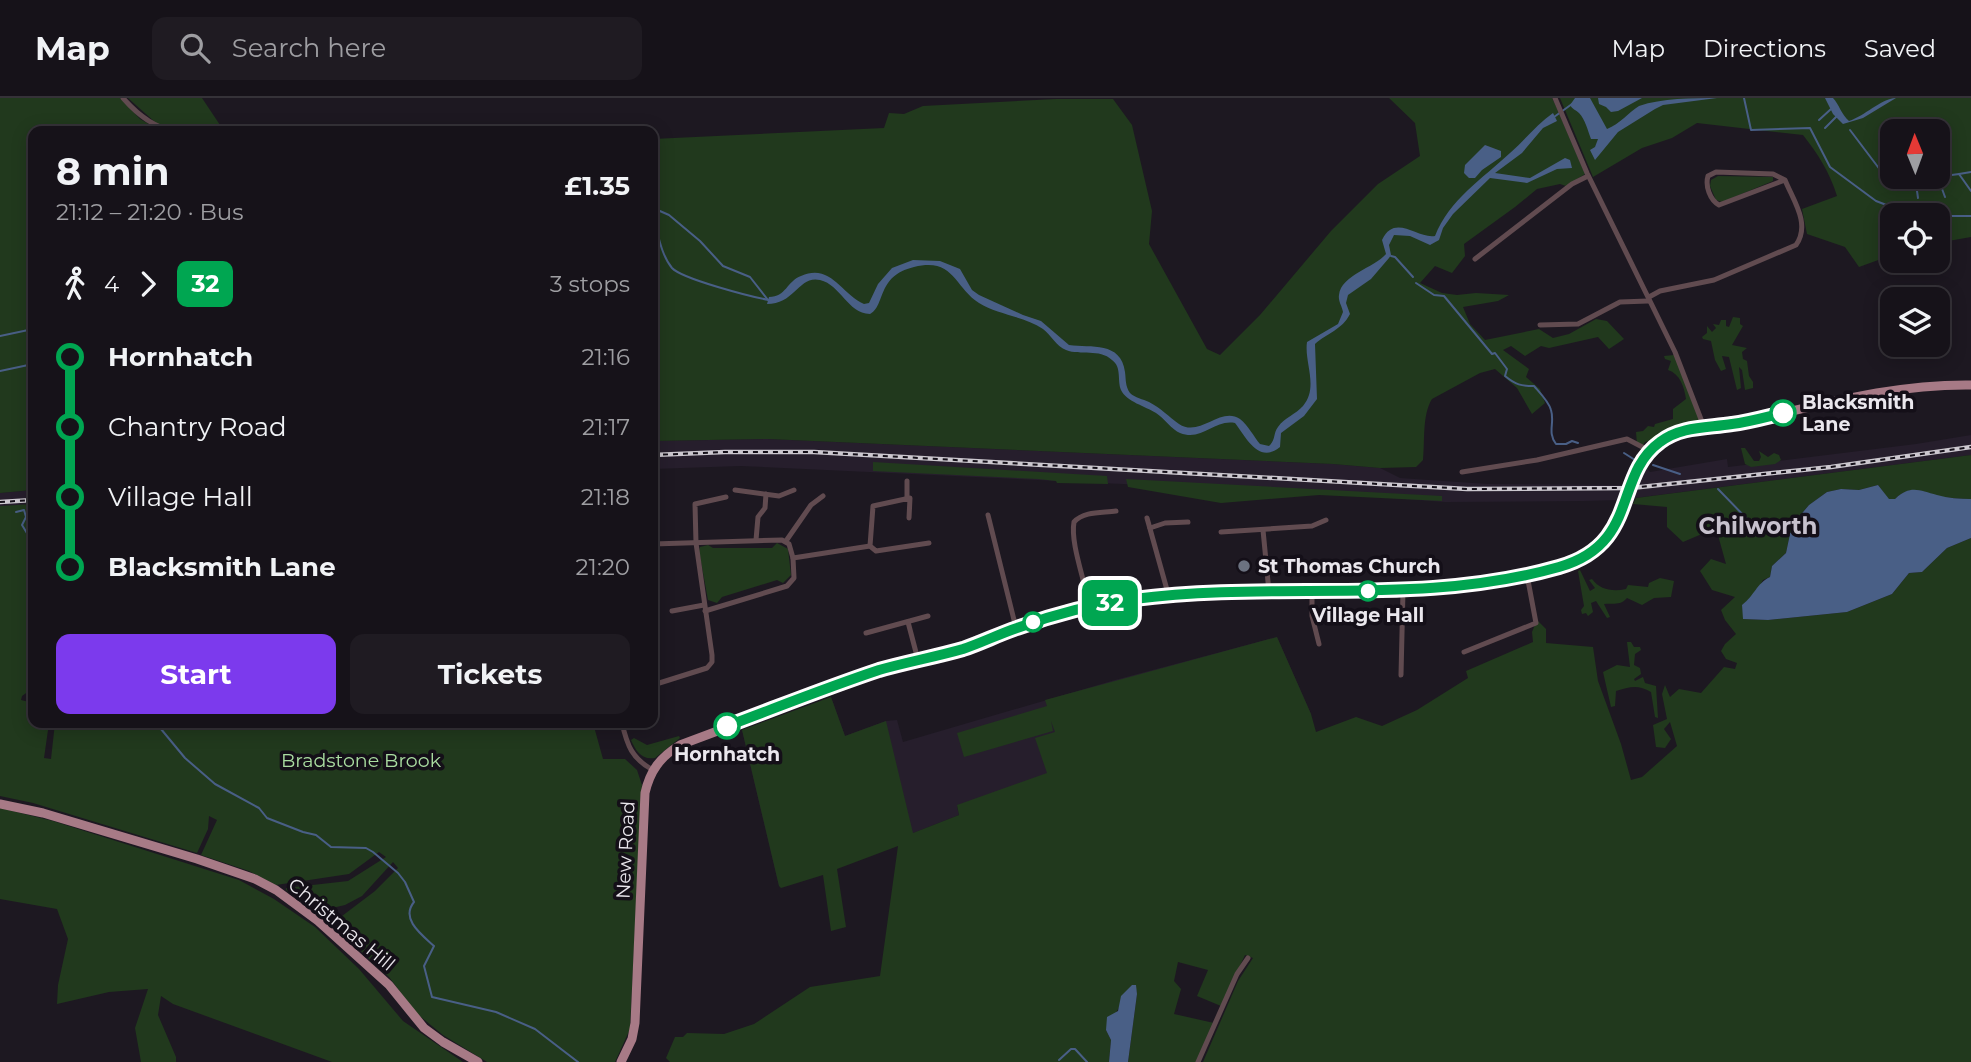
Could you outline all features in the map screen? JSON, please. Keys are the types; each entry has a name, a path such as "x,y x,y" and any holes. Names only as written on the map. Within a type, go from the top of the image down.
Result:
{"main road":[{"path":"653,770 672,750 696,737 881,670 962,649 1016,628 1089,607 1136,599 1169,597 1269,592 1403,591 1489,584 1527,575 1574,561 1596,548 1614,529 1640,466 1650,451 1675,433 1742,423 1889,390 1971,385"},
{"name":"New Road","path":"621,1062 632,1039 635,1023 645,793 653,770"},
{"name":"Christmas Hill","path":"0,804 117,834 265,884 297,904 380,978 424,1028 478,1062"}],"street":[{"path":"124,98 144,118 158,126"},
{"path":"1555,98 1588,176 1675,352 1704,428"},
{"path":"1539,325 1578,324 1620,302 1648,299 1660,291 1714,280 1796,244 1801,238 1802,223 1785,180 1773,174 1716,172 1708,176 1707,181 1712,200 1719,205 1785,180"},
{"path":"1475,259 1572,184 1588,176"},
{"path":"1462,472 1537,460 1627,439 1650,451"},
{"path":"907,481 907,499"},
{"path":"735,490 779,496 794,490"},
{"path":"756,540 758,517 765,508 766,494"},
{"path":"786,541 811,505 823,496"},
{"path":"658,683 710,665 712,655 696,543 695,504 726,497"},
{"path":"870,546 873,506 910,498 909,518"},
{"path":"1089,607 1073,535 1073,516 1116,511"},
{"path":"988,515 1016,628"},
{"path":"1147,518 1169,597"},
{"path":"1221,532 1312,526 1326,520"},
{"path":"1150,528 1165,523 1188,522"},
{"path":"1263,530 1269,592"},
{"path":"658,544 776,539 786,541 791,548 794,578 787,586 705,608 673,611"},
{"path":"793,558 870,546 876,551 929,543"},
{"path":"1464,653 1536,623 1527,575"},
{"path":"1401,676 1403,591"},
{"path":"1312,593 1312,616 1319,644"},
{"path":"866,633 928,616"},
{"path":"908,622 918,660"},
{"path":"623,728 632,754 653,770"},
{"path":"1198,1062 1237,974 1248,958"}],"shaded area":[{"path":"1971,435 1971,455 1619,500 1584,501 1445,502 1333,494 741,466 658,469 658,441 768,439 1333,464 1380,468 1400,478 1488,484 1632,485 1639,483 1645,465 1650,472 1727,459 1728,467"},
{"path":"28,490 28,504 0,506 0,493"},
{"path":"1277,637 1311,714 1287,724 957,806 959,815 779,886 742,730 831,697 845,736 886,721 897,720 903,742 1115,680"}],"green space":[{"path":"0,98 120,98 140,119 152,126 28,126 28,490 0,493"},
{"path":"128,98 202,98 221,126 159,126"},
{"path":"1389,98 1552,98 1585,174 1566,186 1560,184 1537,189 1464,244 1465,256 1452,273 1435,266 1420,283 1442,293 1509,295 1498,301 1463,307 1470,324 1485,340 1539,329 1553,338 1569,334 1596,319 1607,321 1624,339 1609,349 1598,337 1549,348 1541,346 1525,356 1511,346 1503,350 1529,369 1526,377 1540,389 1545,403 1532,414 1517,388 1495,369 1480,373 1432,399 1425,420 1423,460 1416,467 1380,468 768,439 658,441 658,139 884,128 889,113 904,114 923,106 1113,99 1132,125 1152,211 1149,244 1207,349 1220,355 1260,315 1331,231 1378,184 1420,156 1415,123"},
{"path":"1560,98 1971,98 1971,237 1950,241 1950,203 1880,203 1880,259 1859,267 1845,247 1807,234 1802,209 1837,196 1823,164 1803,135 1697,123 1672,138 1642,148 1593,177"},
{"path":"1718,176 1773,177 1773,181 1722,202 1716,200 1710,186 1711,180"},
{"path":"1733,317 1740,318 1740,324 1743,326 1732,345 1747,348 1742,352 1743,359 1747,361 1749,376 1753,382 1753,388 1745,390 1742,370 1739,367 1741,388 1737,390 1729,357 1722,356 1726,369 1721,371 1715,360 1711,341 1702,337 1707,333 1707,326 1712,332 1716,328 1713,324 1719,325 1721,320 1726,320 1726,326 1729,327"},
{"path":"1674,355 1700,419 1693,425 1666,432 1665,437 1645,442 1643,445 1637,444 1636,432 1673,419 1673,409 1686,399 1681,381 1676,374 1668,370 1671,361 1664,356"},
{"path":"1741,448 1745,448 1754,461 1759,461 1761,457 1759,451 1768,457 1774,453 1779,455 1781,460 1775,464 1751,467 1745,464"},
{"path":"1971,455 1971,499 1941,497 1916,490 1906,492 1895,499 1888,499 1878,485 1859,490 1841,489 1827,492 1809,505 1798,518 1790,534 1786,553 1772,566 1770,577 1763,580 1754,596 1742,605 1744,619 1768,620 1847,612 1892,594 1909,573 1922,572 1947,548 1971,538 1971,1062 1203,1062 1238,981 1253,958 1245,955 1221,1006 1197,996 1208,970 1178,962 1174,981 1181,989 1174,1014 1214,1023 1196,1062 1128,1062 1137,994 1135,985 1132,985 1106,1030 1111,1040 1109,1062 670,1062 666,1058 675,1037 683,1037 687,1033 724,1034 754,1024 810,987 880,976 898,846 837,869 846,927 831,931 823,875 781,888 779,886 742,730 831,697 845,736 886,721 913,833 959,815 957,805 1047,773 1035,738 1055,732 1051,721 1053,731 964,757 957,733 1047,706 1045,700 1277,637 1311,714 1316,732 1356,717 1382,726 1417,710 1468,678 1466,671 1533,642 1532,632 1537,620 1546,629 1546,643 1593,647 1598,681 1631,780 1642,777 1677,746 1670,722 1664,729 1671,739 1665,748 1656,747 1653,725 1667,719 1662,694 1665,685 1670,697 1679,689 1701,693 1724,667 1735,669 1737,663 1726,659 1721,651 1736,634 1721,610 1735,597 1712,590 1700,571 1711,559 1726,564 1716,528 1683,542 1667,527 1667,507 1633,504 1636,498"},
{"path":"873,462 1107,476 1108,484 873,471"},
{"path":"1126,479 1442,496 1442,501 1319,495 1221,503 1128,487"},
{"name":"Bradstone Brook","path":"28,504 28,692 21,700 28,702 28,728 48,728 44,758 51,759 54,728 594,728 603,759 625,759 637,770 642,785 630,1029 615,1062 487,1062 443,1035 416,1013 389,977 336,928 342,916 375,891 398,868 393,862 362,896 345,905 315,912 286,890 348,881 386,857 379,852 349,874 276,885 249,871 201,855 217,820 209,816 208,829 197,853 33,803 0,796 0,506"},
{"path":"777,543 788,549 791,575 783,583 777,580 722,597 717,603 708,600 700,547 708,545 713,548 772,548"},
{"path":"1580,570 1590,591 1595,588 1589,580 1592,579 1603,588 1616,590 1626,589 1628,585 1648,587 1649,583 1660,578 1674,581 1671,597 1654,598 1642,605 1627,598 1619,603 1604,604 1610,617 1607,618 1596,601 1591,603 1593,612 1588,616 1586,613 1582,614 1581,610 1584,606"},
{"path":"1627,642 1631,642 1634,647 1640,647 1641,650 1635,654 1634,665 1640,668 1641,674 1635,681 1643,677 1645,683 1656,686 1658,718 1655,717 1651,692 1638,687 1616,691 1615,706 1611,707 1603,672 1617,665 1630,667"},
{"path":"679,736 680,738 655,758 646,758 640,754 631,740 634,738 647,745"},
{"path":"0,808 53,821 239,880 274,899 315,927 359,969 403,1021 463,1062 332,1062 173,1004 161,996 158,1015 176,1062 141,1062 135,1028 148,989 109,992 57,1004 58,985 68,939 57,909 0,899"}],"water":[{"path":"1575,98 1590,98 1607,129 1639,106 1648,103 1717,98 1663,105 1655,109 1618,132 1595,160 1590,150 1595,147 1598,139 1591,139 1583,118 1570,105"},
{"path":"1598,98 1642,98 1611,112 1599,104"},
{"path":"1825,98 1833,98 1849,121 1884,101 1896,98 1863,118 1843,124 1833,114"},
{"path":"1553,113 1557,121 1543,128 1522,153 1495,173 1530,178 1565,158 1570,160 1572,168 1557,169 1527,183 1490,178 1453,214 1443,228 1439,240 1430,245 1410,236 1394,235 1389,245 1389,258 1371,279 1348,295 1346,303 1350,314 1347,319 1339,328 1315,344 1317,399 1304,416 1281,433 1280,447 1273,452 1266,453 1254,447 1235,423 1221,424 1195,435 1177,431 1156,413 1124,394 1117,366 1107,356 1072,352 1062,348 1046,331 1036,325 979,303 952,275 938,266 914,267 893,277 875,310 870,314 855,309 833,287 820,280 807,282 784,300 767,304 769,297 783,292 796,278 811,273 828,277 856,299 864,304 869,303 878,284 892,268 913,260 940,261 960,269 972,290 979,295 1041,321 1069,345 1104,348 1118,355 1130,393 1153,404 1179,424 1195,427 1232,416 1243,422 1260,444 1269,446 1276,429 1308,399 1311,383 1307,342 1338,324 1343,312 1339,297 1341,288 1352,277 1386,254 1382,240 1387,232 1400,228 1435,236 1441,223 1458,201"},
{"path":"1485,145 1501,151 1501,157 1475,178 1469,178 1464,173 1465,165"},
{"path":"1878,485 1889,499 1895,499 1906,491 1916,490 1945,497 1971,499 1971,538 1947,548 1922,572 1909,573 1892,594 1847,612 1768,620 1743,619 1742,605 1770,577 1772,566 1786,553 1790,534 1798,518 1809,505 1827,492 1841,489 1859,490"},
{"path":"1132,985 1136,985 1137,994 1128,1062 1109,1062 1111,1040 1106,1030 1107,1017 1118,1011 1121,996"}],"waterway":[{"path":"1744,98 1751,130 1810,128 1830,167 1881,203"},
{"path":"1554,117 1572,104"},
{"path":"1819,120 1831,109"},
{"path":"1825,128 1837,116"},
{"path":"1850,130 1880,170"},
{"path":"1959,174 1971,172"},
{"path":"1950,175 1959,174 1971,191"},
{"path":"1917,189 1918,198"},
{"path":"1942,189 1945,197"},
{"path":"658,210 669,215 700,241 723,266 750,277 768,300"},
{"path":"1950,216 1971,216"},
{"path":"658,235 668,263 678,272 703,282 769,300"},
{"path":"1391,256 1413,277"},
{"path":"1416,283 1434,295 1444,296 1492,354 1495,353 1507,369 1505,376 1519,384 1534,386 1551,410 1552,435 1556,444 1572,441 1578,443"},
{"path":"0,336 28,330"},
{"path":"0,371 28,365"},
{"path":"1624,453 1635,460"},
{"path":"1653,465 1680,474"},
{"path":"1718,489 1750,522 1790,534"},
{"path":"16,512 24,510 26,517 22,525 28,535"},
{"path":"160,728 185,758 215,784 259,808 267,818 316,835 331,847 366,848 398,873 414,902 410,908 411,920 434,946 424,966 432,997 496,1012 535,1029 578,1062"},
{"path":"1059,1060 1071,1049 1075,1049 1087,1062"}],"railway":[{"path":"658,455 814,452 1467,489 1631,488 1831,467 1971,447"},
{"path":"0,502 28,500"}],"bus line":[{"name":"32","path":"727,726 881,670 962,649 1072,610 1136,599 1210,594 1445,588 1489,584 1563,566 1596,548 1614,529 1640,466 1661,441 1681,431 1783,413"}],"place":[{"name":"Blacksmith Lane","path":"1783,413"},
{"name":"St Thomas Church","path":"1244,566"},
{"name":"Village Hall","path":"1368,591"},
{"name":"Hornhatch","path":"727,726"}],"district":[{"name":"Chilworth","path":"1758,526"}]}
